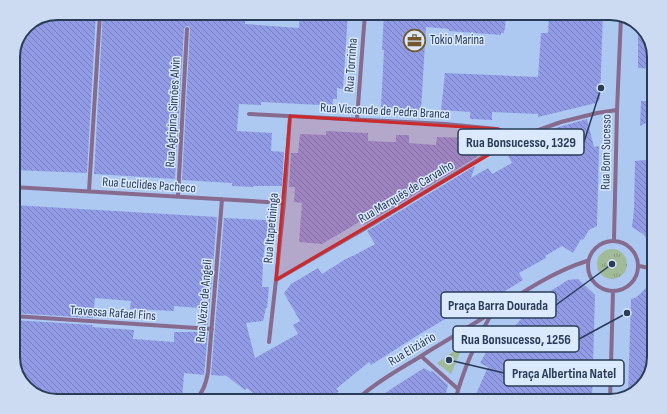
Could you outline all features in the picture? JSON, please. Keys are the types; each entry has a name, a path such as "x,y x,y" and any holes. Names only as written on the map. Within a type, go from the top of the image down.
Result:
{"street":[{"path":"89,191 100,20"},
{"name":"Rua Torrinha","path":"357,119 364,20"},
{"name":"Rua Bom Sucesso","path":"614,240 621,22"},
{"name":"Rua Agripina Simões Alvin","path":"178,196 187,29"},
{"name":"Rua Marquês de Carvalho","path":"276,280 519,137 561,122 597,113 617,110"},
{"name":"Rua Visconde de Pedra Branca","path":"249,114 445,124 496,129 519,137"},
{"name":"Rua Itapetininga","path":"268,342 284,203 290,116"},
{"name":"Rua Euclides Pacheco","path":"20,187 284,203"},
{"name":"Rua Vézio de Angeli","path":"200,394 207,380 222,199"},
{"path":"614,240 623,242 631,248 636,256 638,266 636,276 631,284 622,290 613,291 602,289 594,284 589,275 587,261 594,247 603,242 614,240"},
{"name":"Rua Eliziário","path":"364,394 384,378 546,279 567,268 587,261"},
{"path":"638,266 647,268"},
{"path":"610,394 613,291"},
{"path":"457,394 470,356 493,312"},
{"name":"Travessa Rafael Fins","path":"20,316 212,329"},
{"path":"421,356 458,389"}],"highlighted area":[{"path":"290,116 497,129 519,137 276,280"}],"green space":[{"path":"612,249 623,253 627,264 623,275 612,279 601,275 597,264 601,253"},
{"path":"463,346 451,374 437,363 458,348"}],"building":[{"path":"57,20 96,20 87,173 20,170 21,48 24,41 33,29 45,22"},
{"path":"103,20 245,20 245,24 299,28 300,20 348,20 343,89 337,88 337,99 333,99 332,110 320,109 320,105 261,102 261,105 239,104 237,131 272,133 271,151 284,152 282,186 232,186 232,183 182,180 189,26 186,26 184,29 175,179 94,174"},
{"path":"384,20 506,20 505,30 504,33 501,33 501,35 449,31 449,29 426,27 421,110 381,107 384,50 382,50"},
{"path":"549,20 603,20 600,99 596,103 538,117 538,114 492,112 492,120 470,119 470,112 441,110 445,73 538,77 541,33 548,33"},
{"path":"638,33 645,45 647,69 638,68"},
{"path":"641,101 647,101 647,122 640,126"},
{"path":"587,119 594,147 599,146 597,226 589,230 583,240 581,239 573,253 562,246 545,256 546,258 519,273 523,280 464,316 460,310 371,365 369,362 336,389 339,391 336,394 254,394 247,388 245,390 225,375 211,375 224,218 267,220 271,223 273,228 272,242 265,242 263,262 262,287 269,287 267,308 263,321 246,323 255,358 298,334 293,325 300,321 284,293 291,284 318,268 322,274 344,260 375,244 367,231 475,166 471,178 488,168 492,174 512,163 508,156 514,152 527,145 531,151 558,135 555,128"},
{"path":"326,131 368,133 368,141 396,142 396,135 409,135 409,143 436,145 437,137 474,138 480,146 477,157 364,225 361,221 322,244 299,242 302,203 294,202 295,187 289,187 291,153 298,153 300,134 326,135"},
{"path":"647,160 647,239 643,234 632,227 634,210 635,161"},
{"path":"20,205 217,217 208,325 199,325 200,308 174,306 174,311 130,309 131,301 95,298 93,318 20,313"},
{"path":"578,279 595,295 592,394 476,394 488,367 480,363 492,342 498,346 521,319 517,314 568,280"},
{"path":"647,286 647,361 642,375 636,383 628,389 631,299 640,294"},
{"path":"20,320 93,325 92,327 134,330 133,339 174,342 174,332 208,332 204,375 184,373 182,394 48,393 31,383 22,369 20,359"},
{"path":"424,368 431,372 432,371 448,385 446,394 384,394"}],"place":[{"name":"Tokio Marina","path":"415,40"},
{"name":"Rua Bonsucesso, 1329","path":"601,88"},
{"name":"Praça Barra Dourada","path":"612,264"},
{"name":"Rua Bonsucesso, 1256","path":"627,313"},
{"name":"Praça Albertina Natel","path":"449,360"}]}
